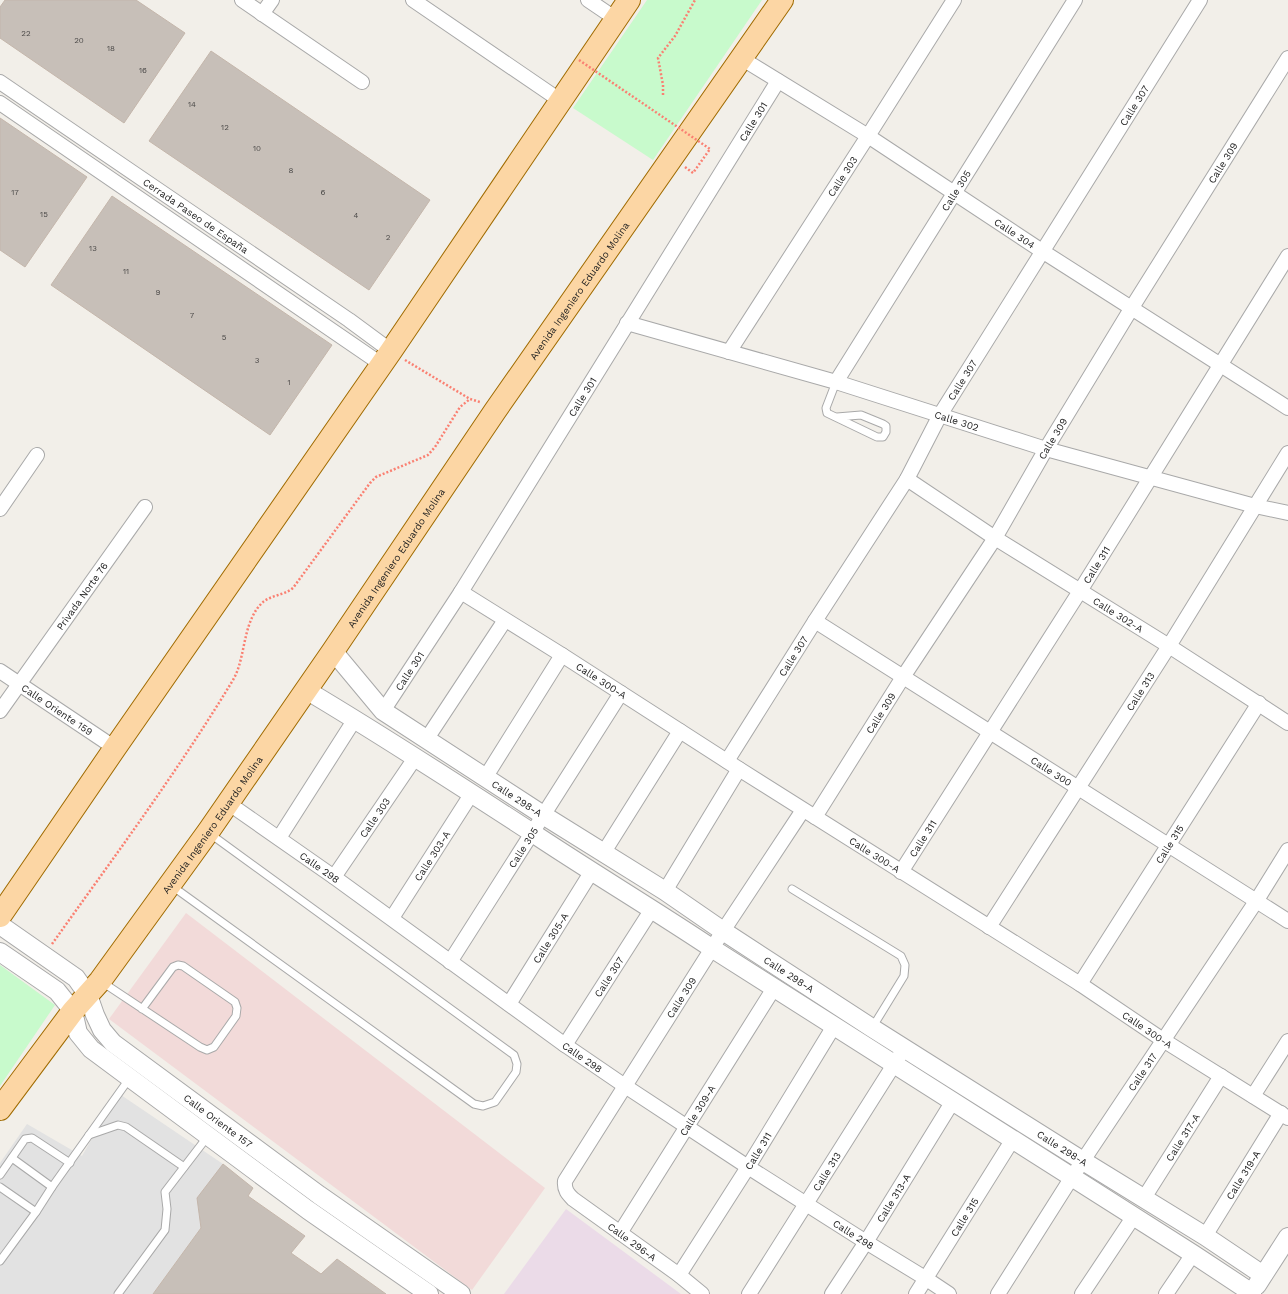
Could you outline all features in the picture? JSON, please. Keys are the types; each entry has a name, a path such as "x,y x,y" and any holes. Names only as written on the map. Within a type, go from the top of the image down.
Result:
{"main road":[{"path":"0,916 386,357 629,0"},
{"name":"Avenida Ingeniero Eduardo Molina","path":"0,1109 72,1011 94,988 208,832 495,412 782,0"}],"street":[{"path":"242,0 362,82"},
{"path":"262,14 272,0"},
{"path":"413,0 561,101"},
{"path":"588,0 616,19"},
{"name":"Calle 303","path":"729,352 954,0"},
{"name":"Calle 305","path":"836,382 1075,0"},
{"name":"Calle 307","path":"727,761 907,479 940,415 1200,0"},
{"name":"Calle 304","path":"741,58 868,136 1042,251 1288,408"},
{"name":"Calle 309","path":"815,817 903,678 995,538 1046,448 1131,308 1288,58"},
{"name":"Calle 301","path":"383,711 461,592 778,81"},
{"name":"Cerrada Paseo de España","path":"0,82 115,171"},
{"name":"Cerrada Paseo de España","path":"0,103 115,171 343,316 386,357"},
{"name":"Calle 311","path":"901,872 1080,591 1288,256"},
{"name":"Calle 302","path":"627,323 836,382 1046,448 1255,506 1288,513"},
{"name":"Calle 313","path":"989,927 1169,646 1288,453"},
{"path":"0,509 37,455"},
{"name":"Calle 302-A","path":"907,479 995,538 1169,646 1288,723"},
{"name":"Privada Norte 76","path":"0,711 145,507"},
{"name":"Calle 300-A","path":"461,592 1080,984 1163,1040 1284,1116"},
{"path":"426,740 505,620"},
{"name":"Calle 300","path":"815,621 1288,920"},
{"name":"Calle 298-A","path":"333,651 383,711 426,740 665,891 723,931 872,1028 1205,1236 1263,1275"},
{"path":"485,778 562,655"},
{"name":"Calle Oriente 159","path":"0,671 115,748"},
{"name":"Calle 298-A","path":"306,690 472,793 712,949 1134,1216 1252,1294"},
{"name":"Calle 305","path":"450,962 621,693"},
{"name":"Calle 315","path":"1080,984 1258,703"},
{"path":"279,838 354,719"},
{"path":"604,852 680,731"},
{"name":"Calle 303","path":"334,877 415,758"},
{"path":"665,891 739,769"},
{"name":"Calle 303-A","path":"392,918 472,793"},
{"name":"Calle 298","path":"228,803 392,918 565,1045 625,1086 748,1168 926,1278 949,1294"},
{"name":"Calle 309","path":"564,1188 565,1181 723,931 803,810"},
{"name":"Calle 317","path":"998,1294 1072,1177 1257,900 1288,850"},
{"name":"Calle 305-A","path":"509,1004 592,871"},
{"name":"Calle 307","path":"565,1045 652,909"},
{"name":"Calle Oriente 157","path":"0,926 76,978 94,988 95,1015 102,1030 114,1043 319,1194 461,1294"},
{"name":"Calle Oriente 157","path":"0,952 57,991 72,1011 78,1033 91,1049 308,1210 429,1294"},
{"name":"Calle 309-A","path":"620,1233 774,988"},
{"name":"Calle 311","path":"678,1275 748,1168 834,1026"},
{"path":"1253,1096 1288,1041"},
{"name":"Calle 313","path":"749,1294 894,1063 905,1048"},
{"name":"Calle 317-A","path":"1144,1198 1221,1076"},
{"name":"Calle 313-A","path":"832,1294 953,1101"},
{"name":"Calle 319-A","path":"1205,1236 1284,1116"},
{"name":"Calle 315","path":"916,1294 1013,1139"},
{"name":"Calle 296-A","path":"564,1188 573,1200 678,1275 702,1294"},
{"path":"308,1210 319,1194"},
{"path":"1082,1294 1134,1216"},
{"path":"1252,1294 1288,1237"},
{"path":"1166,1294 1193,1254"}],"lane":[{"path":"836,382 826,410 827,413 877,437 883,437 886,432 886,426 861,415 837,417"},
{"path":"170,884 474,1104 483,1106 495,1102 516,1072 517,1064 514,1055 208,832"},
{"path":"792,889 901,956 905,964 904,976 872,1028"},
{"path":"94,988 142,1009 207,1050 214,1047 236,1016 237,1008 235,1002 183,966 178,965 173,967 142,1009"},
{"path":"0,1261 130,1077"},
{"path":"89,1135 118,1125 126,1126 184,1167"},
{"path":"118,1294 165,1230 167,1209 165,1192 209,1136"},
{"path":"0,1176 25,1139 32,1138 70,1163"},
{"path":"12,1158 52,1188"},
{"path":"0,1187 36,1212"}],"path":[{"path":"662,96 663,85 658,58 675,36 695,0"},
{"path":"579,60 710,149 693,173 672,160"},
{"path":"386,357 470,399 478,401 495,412"},
{"path":"44,956 177,768 234,678 251,621 261,603 270,597 287,593 293,588 370,483 376,477 428,455 435,447 460,407 470,399"}],"shaded area":[{"path":"186,913 545,1188 472,1290 109,1019"},
{"path":"118,1093 223,1164 201,1228 153,1294 0,1294 0,1163 27,1124 82,1156"},
{"path":"566,1209 681,1294 504,1294"}],"green space":[{"path":"647,0 762,0 653,160 573,108"},
{"path":"0,965 55,1005 0,1086"}],"building":[{"path":"5,0 136,0 185,33 124,123 0,38 0,7"},
{"path":"211,51 430,200 369,290 149,141"},
{"path":"0,118 87,177 25,267 0,250"},
{"path":"112,196 332,345 270,435 51,285"},
{"path":"223,1164 253,1188 248,1196 305,1236 291,1253 321,1274 337,1259 386,1294 153,1294 201,1228 197,1198"}]}
